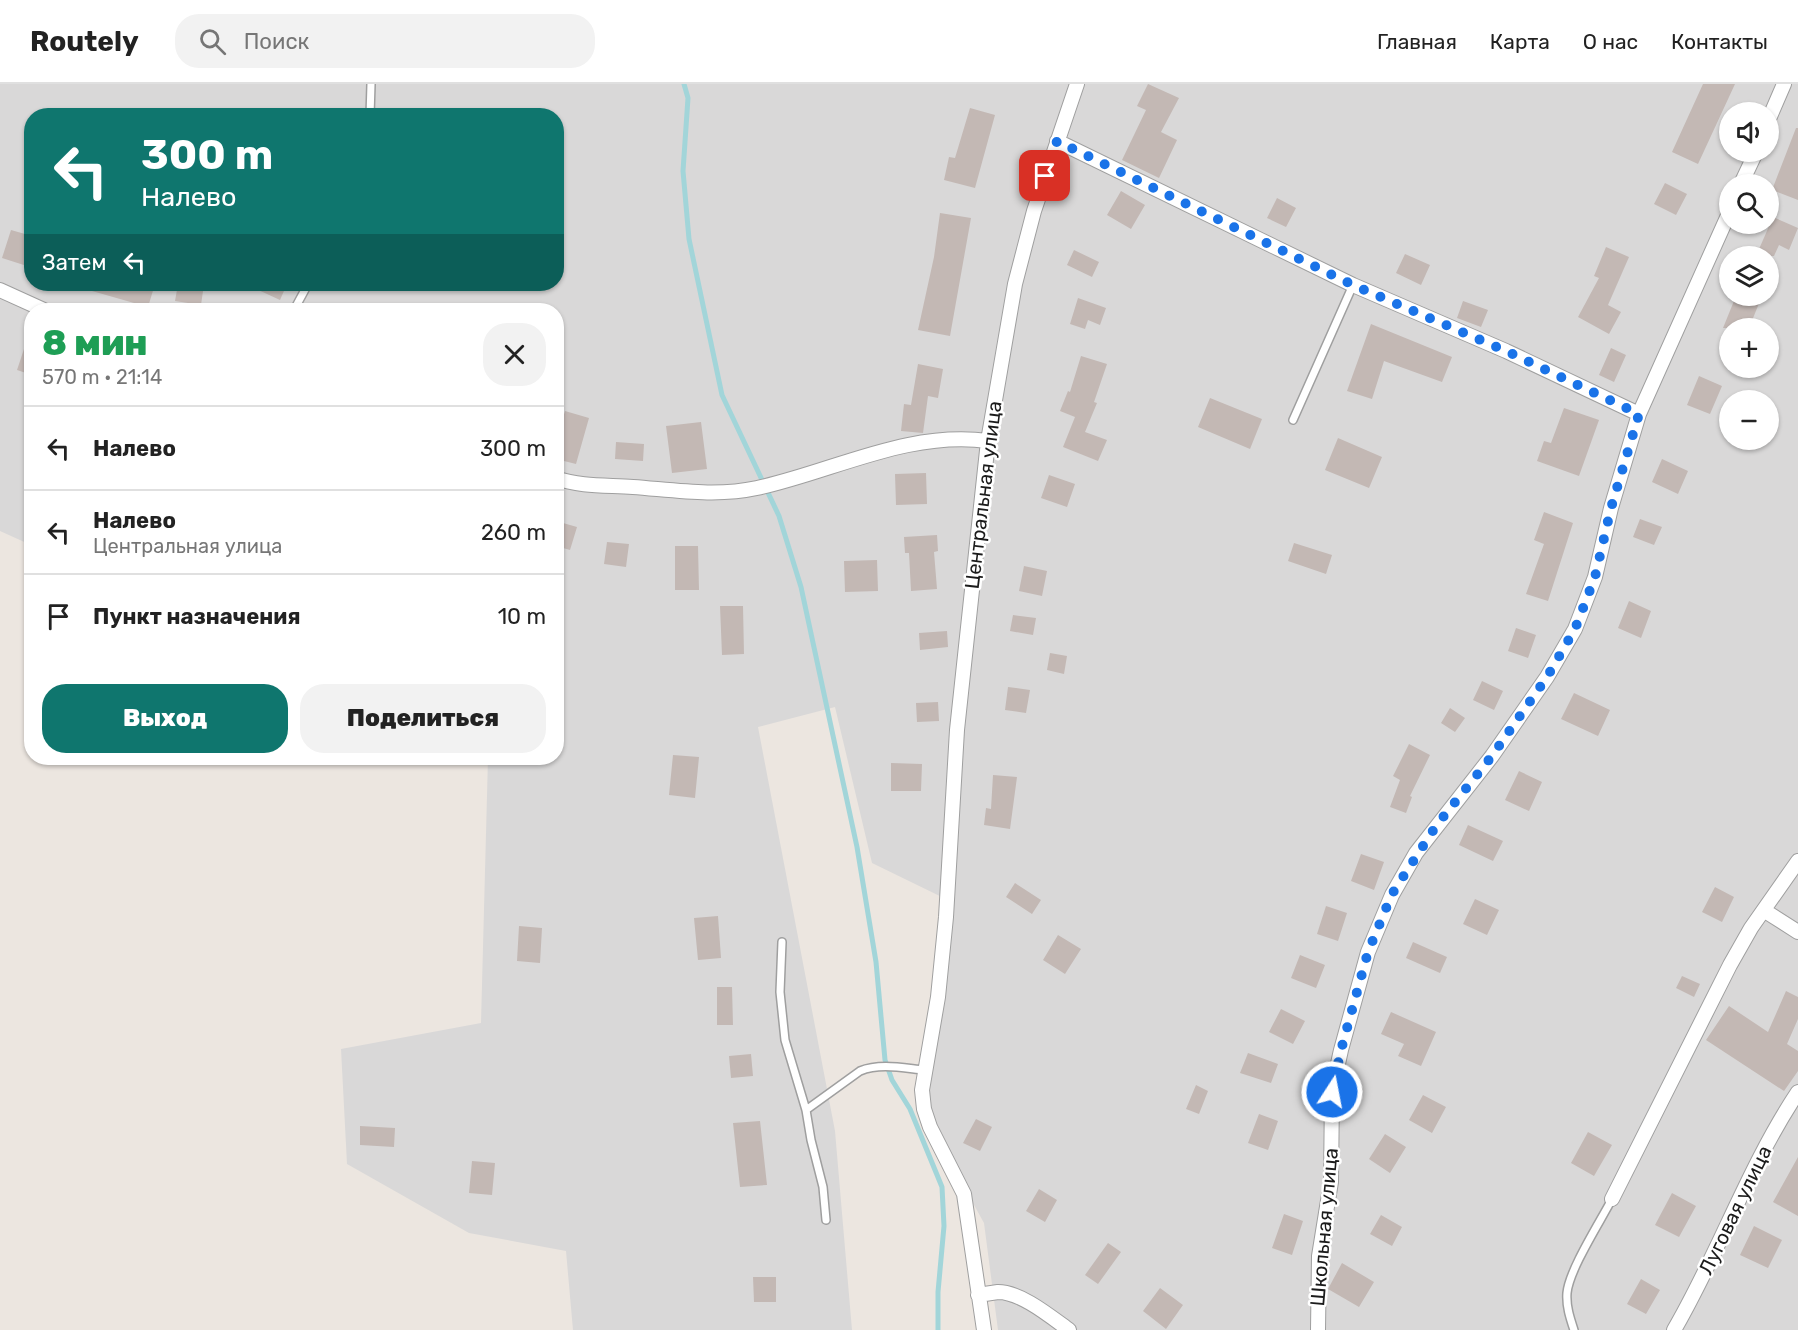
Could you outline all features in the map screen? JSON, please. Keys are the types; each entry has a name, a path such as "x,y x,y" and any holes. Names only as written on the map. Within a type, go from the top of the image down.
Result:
{"street":[{"name":"Центральная улица","path":"984,1330 964,1194 924,1109 922,1090 938,997 946,917 957,730 988,441 1016,284 1034,211 1077,84"},
{"path":"1776,102 1784,84"},
{"path":"1057,141 1353,285 1506,351 1639,414"},
{"name":"Школьная улица","path":"1317,1330 1319,1256 1331,1182 1332,1092 1368,952 1392,894 1416,854 1492,756 1547,677 1575,629 1595,577 1611,508 1639,414 1720,234"},
{"path":"0,290 29,303"},
{"path":"564,480 590,485 726,492 754,489 915,444 965,438 988,441"},
{"path":"1612,1199 1730,965 1751,928 1798,861"},
{"path":"1765,911 1798,932"},
{"name":"Луговая улица","path":"1674,1330 1691,1301 1767,1142 1798,1092"},
{"path":"978,1295 998,1293 1017,1297 1044,1312 1069,1330"}],"lane":[{"path":"370,108 371,84"},
{"path":"1293,420 1353,285"},
{"path":"782,942 780,992 785,1040 806,1110 823,1187 826,1220"},
{"path":"806,1110 867,1068 894,1067 924,1070"},
{"path":"1574,1330 1568,1315 1567,1292 1571,1277 1612,1199"}],"shaded area":[{"path":"0,84 1798,84 1798,1330 998,1330 984,1223 927,1120 950,901 872,863 835,707 758,727 835,1131 852,1330 573,1330 566,1251 469,1233 347,1164 341,1049 481,1023 488,765 564,765 564,303 24,303 24,542 0,531"}],"building":[{"path":"1148,84 1179,98 1161,132 1177,140 1159,178 1122,160 1146,110 1137,106"},
{"path":"1703,84 1735,84 1727,102 1719,102 1719,119 1698,164 1672,152"},
{"path":"970,108 995,115 975,188 944,180 949,157 955,158"},
{"path":"1796,128 1798,128 1798,200 1779,193 1778,174"},
{"path":"1665,183 1687,194 1676,215 1654,204"},
{"path":"1121,191 1145,205 1131,229 1107,215"},
{"path":"1277,198 1296,208 1286,227 1267,218"},
{"path":"940,213 971,218 950,336 918,330 934,257"},
{"path":"1779,220 1798,228 1789,250 1779,245 1760,246 1766,234 1779,234"},
{"path":"11,230 24,234 24,265 2,258"},
{"path":"1606,247 1629,257 1608,305 1621,312 1609,334 1578,317 1599,278 1594,276"},
{"path":"1074,250 1099,262 1092,277 1067,265"},
{"path":"1405,254 1430,265 1421,285 1396,273"},
{"path":"92,291 153,291 149,303 134,303"},
{"path":"177,291 203,291 201,303 175,301"},
{"path":"260,291 284,291 280,300"},
{"path":"1078,298 1106,308 1100,325 1088,320 1085,329 1070,324"},
{"path":"1463,301 1488,310 1481,327 1457,318"},
{"path":"1732,306 1758,306 1753,318 1727,318"},
{"path":"1371,324 1452,357 1442,382 1384,361 1372,399 1347,391"},
{"path":"1611,348 1626,355 1614,382 1599,375"},
{"path":"24,349 24,372 17,370"},
{"path":"1081,356 1107,364 1094,402 1097,403 1085,432 1107,440 1098,461 1063,447 1075,417 1060,411 1068,391 1070,392"},
{"path":"918,364 943,369 938,398 928,396 923,433 901,431 904,404 911,405"},
{"path":"1699,376 1722,386 1710,414 1687,405"},
{"path":"1210,398 1262,419 1250,449 1198,427"},
{"path":"1564,408 1599,420 1579,476 1537,461 1544,441 1551,443"},
{"path":"565,411 589,418 576,464 564,461"},
{"path":"701,422 707,469 672,473 666,426"},
{"path":"1338,438 1382,457 1369,488 1325,470"},
{"path":"616,442 644,444 643,461 615,459"},
{"path":"1662,459 1688,471 1678,494 1652,482"},
{"path":"926,473 927,504 896,505 895,474"},
{"path":"1049,475 1075,484 1067,507 1041,498"},
{"path":"1544,512 1573,523 1548,601 1526,594 1544,544 1534,540"},
{"path":"1640,519 1662,527 1654,545 1633,537"},
{"path":"564,523 577,527 570,550 564,548"},
{"path":"937,535 938,551 934,552 937,589 911,591 909,553 905,553 904,537"},
{"path":"607,542 629,544 626,567 604,564"},
{"path":"1294,543 1332,555 1326,574 1288,561"},
{"path":"675,546 698,546 699,590 675,590"},
{"path":"877,560 878,591 845,592 844,561"},
{"path":"1024,566 1047,571 1042,596 1019,591"},
{"path":"1629,601 1651,611 1641,638 1618,628"},
{"path":"720,606 743,606 744,654 722,655"},
{"path":"1013,615 1036,618 1033,635 1010,631"},
{"path":"1516,628 1536,635 1528,658 1508,651"},
{"path":"947,631 948,647 920,650 919,633"},
{"path":"1050,653 1067,656 1064,674 1047,670"},
{"path":"1482,681 1503,691 1494,710 1473,700"},
{"path":"1008,687 1030,690 1026,713 1005,710"},
{"path":"1574,693 1610,710 1598,736 1561,719"},
{"path":"938,702 939,721 917,722 916,703"},
{"path":"1450,708 1465,718 1455,732 1441,723"},
{"path":"1409,744 1430,755 1410,796 1412,797 1406,813 1390,807 1400,780 1393,776"},
{"path":"673,755 699,757 695,798 669,795"},
{"path":"891,763 922,764 921,791 891,791"},
{"path":"1519,771 1542,782 1529,811 1505,800"},
{"path":"993,775 1017,777 1010,829 984,825 986,808 991,809"},
{"path":"1468,825 1503,841 1493,861 1459,845"},
{"path":"1361,854 1384,862 1374,890 1351,881"},
{"path":"1015,883 1041,900 1032,914 1006,897"},
{"path":"1715,887 1734,897 1722,922 1702,912"},
{"path":"1475,899 1499,910 1487,935 1463,924"},
{"path":"1326,906 1347,913 1338,941 1317,934"},
{"path":"718,916 721,958 698,960 694,918"},
{"path":"519,926 542,928 540,963 517,961"},
{"path":"1058,935 1081,949 1065,974 1043,960"},
{"path":"1413,942 1447,957 1440,973 1406,958"},
{"path":"1300,955 1325,965 1316,988 1291,978"},
{"path":"1682,976 1700,984 1694,997 1676,988"},
{"path":"717,987 732,987 733,1025 717,1025"},
{"path":"1786,991 1798,997 1798,1019 1787,1044 1798,1051 1798,1071 1784,1091 1706,1040 1729,1006 1768,1032"},
{"path":"1281,1009 1305,1021 1293,1044 1269,1032"},
{"path":"1391,1012 1436,1032 1421,1066 1398,1056 1404,1044 1381,1034"},
{"path":"1248,1053 1278,1064 1271,1083 1240,1073"},
{"path":"751,1054 753,1076 731,1078 729,1056"},
{"path":"1196,1085 1208,1091 1199,1114 1186,1109"},
{"path":"1423,1095 1446,1107 1432,1133 1409,1120"},
{"path":"1259,1114 1278,1121 1268,1150 1248,1143"},
{"path":"976,1119 992,1127 980,1151 963,1143"},
{"path":"760,1121 767,1185 740,1187 733,1123"},
{"path":"360,1126 395,1128 394,1147 360,1145"},
{"path":"1588,1132 1612,1145 1594,1176 1571,1163"},
{"path":"1385,1134 1406,1147 1390,1173 1369,1159"},
{"path":"1798,1157 1798,1216 1773,1202"},
{"path":"472,1161 495,1163 492,1195 469,1193"},
{"path":"1039,1189 1057,1200 1045,1222 1026,1211"},
{"path":"1672,1193 1696,1206 1679,1237 1655,1225"},
{"path":"1284,1214 1303,1221 1292,1255 1272,1248"},
{"path":"1381,1215 1402,1227 1392,1246 1370,1234"},
{"path":"1754,1226 1782,1240 1768,1268 1740,1255"},
{"path":"1108,1243 1121,1252 1098,1284 1085,1275"},
{"path":"1342,1263 1374,1282 1359,1307 1328,1289"},
{"path":"753,1277 776,1277 776,1302 754,1302"},
{"path":"1641,1279 1660,1290 1646,1314 1627,1304"},
{"path":"1160,1288 1183,1305 1166,1329 1143,1311"}],"waterway":[{"path":"684,84 688,98 683,171 689,239 722,395 779,516 801,587 857,847 876,962 885,1060 892,1080 910,1109 942,1187 944,1226 938,1292 938,1330"}],"route":[{"path":"1045,176 1057,141 1353,285 1506,351 1639,414 1611,508 1595,577 1575,629 1547,677 1492,756 1416,854 1392,894 1368,952 1334,1076 1332,1092"}]}
